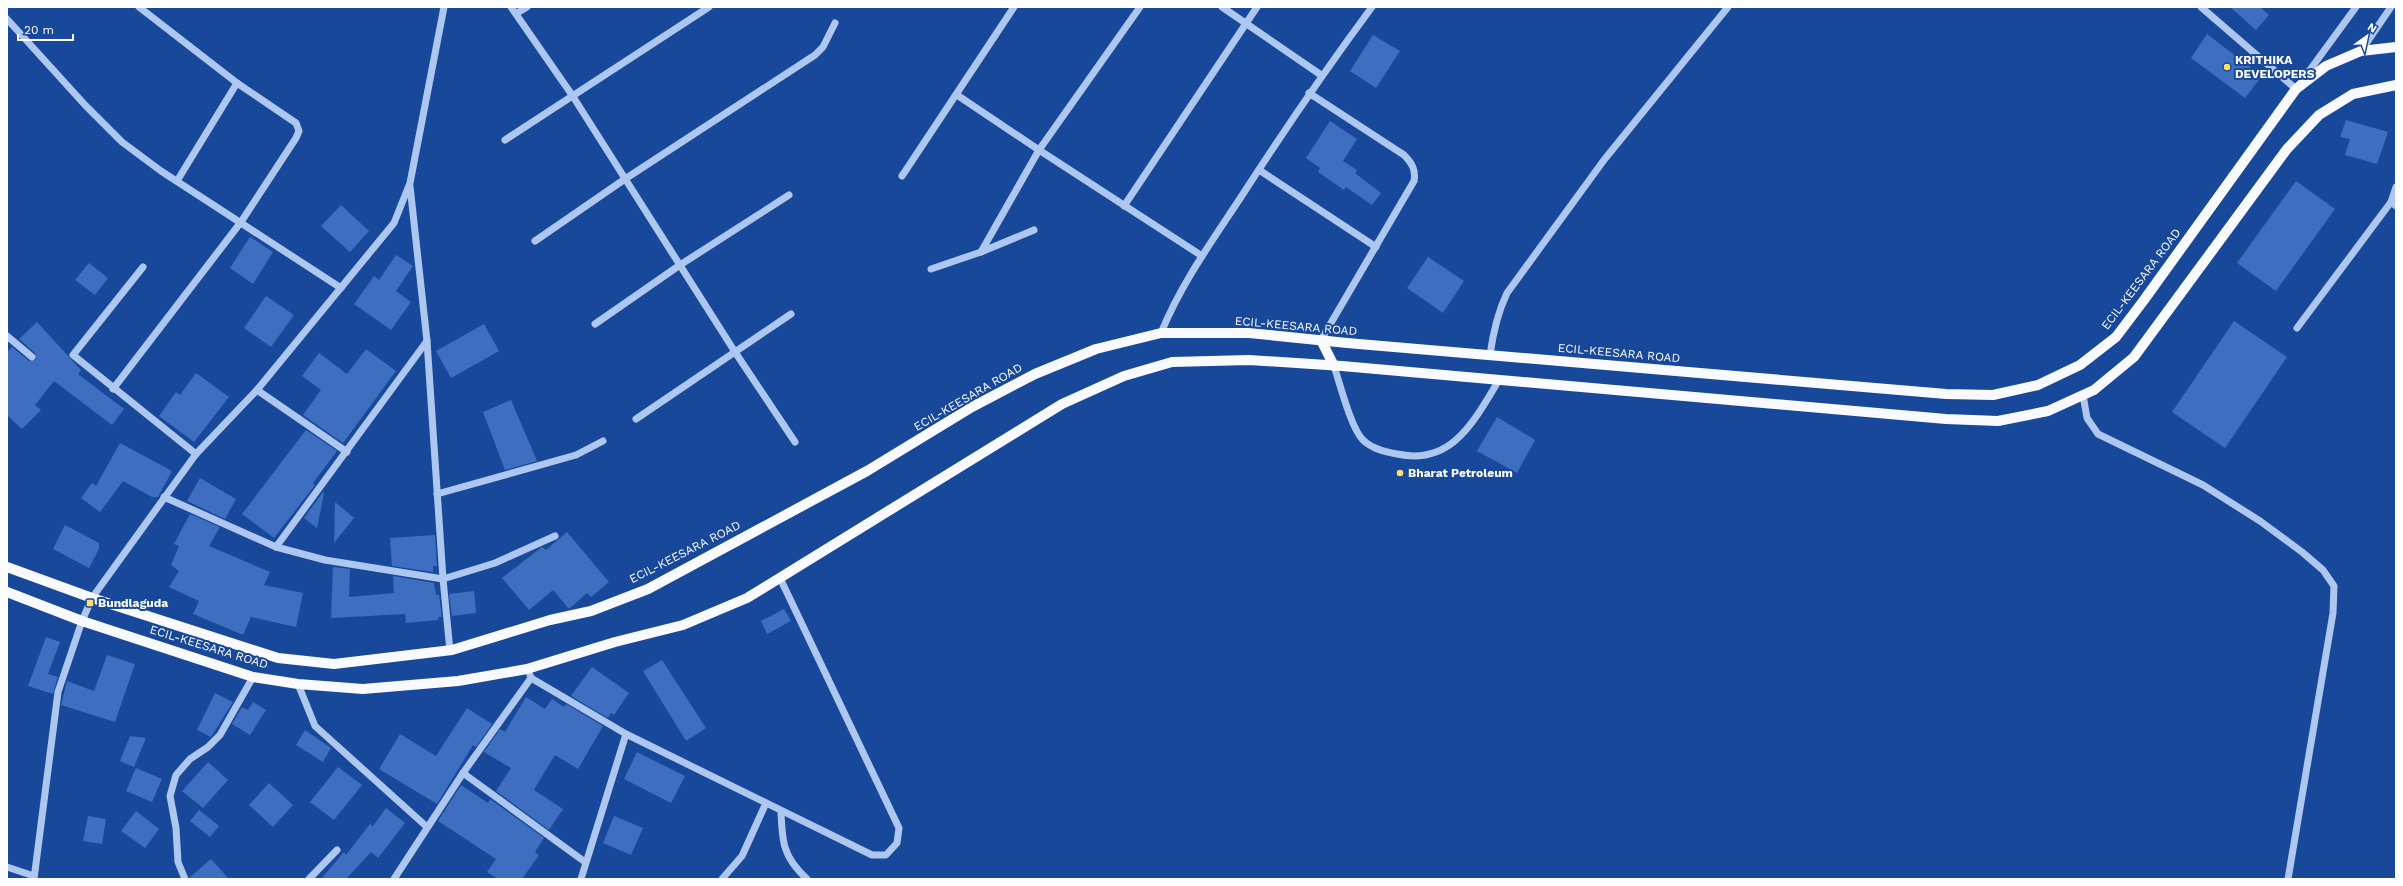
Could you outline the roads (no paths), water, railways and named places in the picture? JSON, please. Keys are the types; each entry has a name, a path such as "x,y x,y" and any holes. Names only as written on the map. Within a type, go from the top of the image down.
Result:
{"main road":[{"name":"ECIL-KEESARA ROAD","path":"7,567 92,598 278,658 334,664 450,650 550,620 591,611 648,589 867,471 972,407 1034,374 1096,349 1161,333 1249,333 1946,394 1993,395 2038,385 2080,365 2116,336 2144,300 2296,89 2326,66 2361,51 2396,47"},
{"name":"ECIL-KEESARA ROAD","path":"7,592 82,621 253,677 298,684 363,689 458,682 529,673 615,642 683,625 747,598 1062,404 1124,376 1172,362 1249,360 1334,366 1946,419 1998,422 2048,412 2094,390 2134,357 2288,148 2318,115 2353,94 2396,86"},
{"path":"1321,340 1334,366"}],"street":[{"path":"113,389 241,222 296,138 299,130 296,123 237,83 139,7"},
{"path":"511,7 517,13 572,95 735,352 795,442"},
{"path":"517,13 526,7"},
{"path":"505,140 709,7"},
{"path":"902,176 1014,7"},
{"path":"981,252 1039,150 1140,7"},
{"path":"1222,7 1321,75"},
{"path":"1124,206 1257,7"},
{"path":"1161,333 1174,301 1202,256 1321,75 1372,7"},
{"path":"1490,355 1498,311 1511,287 1604,160 1728,7"},
{"path":"2201,7 2296,89 2356,7"},
{"path":"2361,51 2391,7"},
{"path":"7,867 34,878 58,692 82,621 92,598 196,454 257,390 394,223 410,184 442,8"},
{"path":"7,18 84,105 122,142 177,181 341,288"},
{"path":"535,241 625,179 815,55 823,47 835,23"},
{"path":"177,181 237,83"},
{"path":"1309,93 1404,155 1412,164 1414,181 1321,340"},
{"path":"957,95 1202,256"},
{"path":"1259,170 1376,247"},
{"path":"410,184 427,341 443,579 450,650"},
{"path":"2297,328 2393,204 2396,187"},
{"path":"595,324 680,265 789,195"},
{"path":"931,269 981,252 1034,230"},
{"path":"143,267 73,355 113,389 196,454"},
{"path":"636,419 791,314"},
{"path":"7,336 32,357"},
{"path":"276,547 427,341"},
{"path":"1334,366 1356,427 1364,440 1379,449 1411,456 1431,455 1451,445 1466,431 1499,380"},
{"path":"257,390 347,452"},
{"path":"2082,395 2087,418 2098,434 2203,485 2260,521 2323,570 2334,586 2333,613 2288,879"},
{"path":"437,494 576,455 603,441"},
{"path":"164,497 276,547 325,560 443,579 496,564 555,536"},
{"path":"394,879 529,673 626,734 781,811 872,854 886,855 897,843 899,828 780,578"},
{"path":"185,879 178,862 176,828 170,796 176,775 190,760 208,747 220,735 253,677"},
{"path":"298,684 315,726 427,827"},
{"path":"581,879 585,862 626,734"},
{"path":"463,773 585,862"},
{"path":"722,879 742,856 766,803"},
{"path":"781,811 782,836 785,851 795,867 807,879"},
{"path":"309,879 337,850"}],"place":[{"name":"KRITHIKA DEVELOPERS","path":"2227,67"},
{"name":"Bharat Petroleum","path":"1400,473"},
{"name":"Bundlaguda","path":"90,603"}]}
